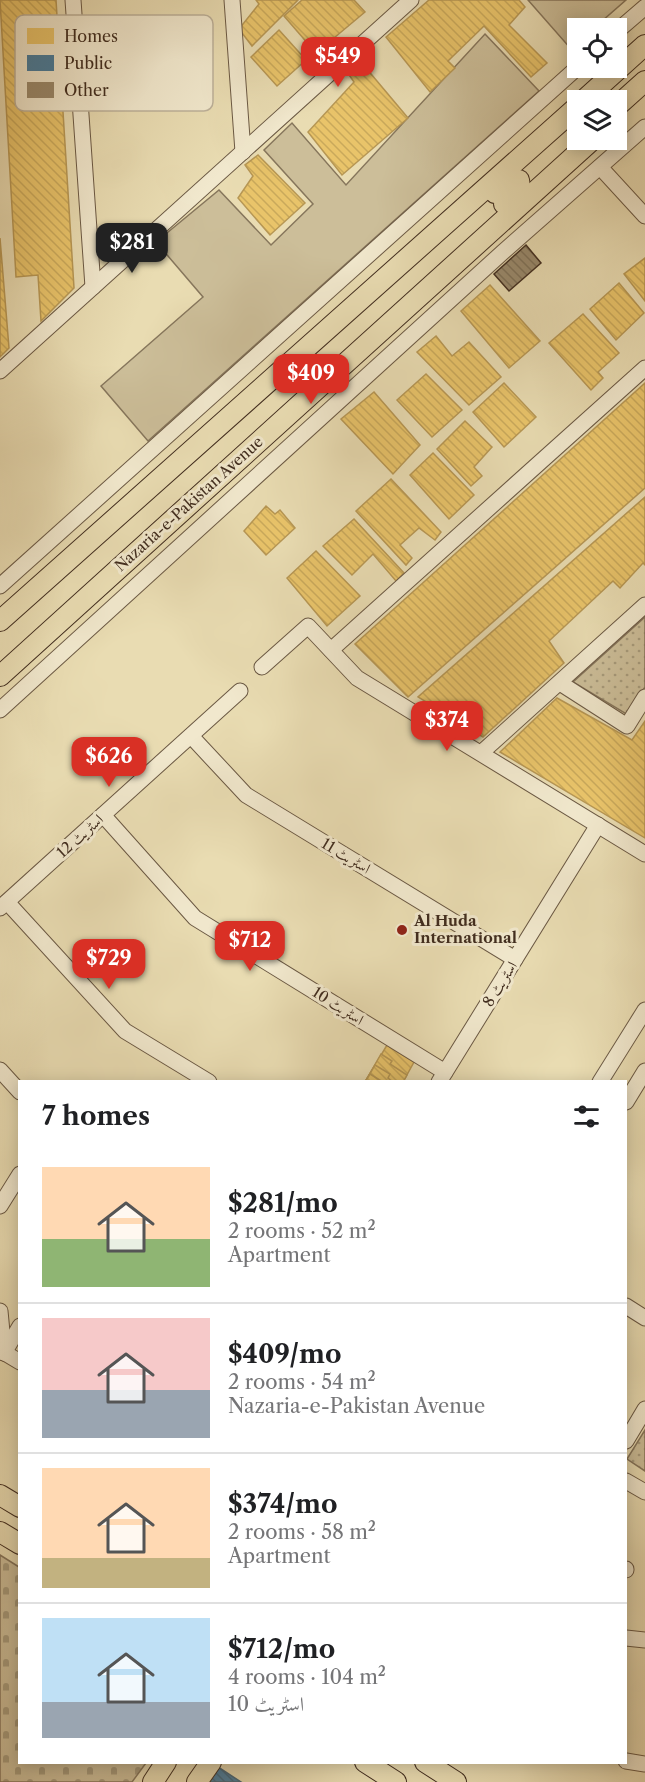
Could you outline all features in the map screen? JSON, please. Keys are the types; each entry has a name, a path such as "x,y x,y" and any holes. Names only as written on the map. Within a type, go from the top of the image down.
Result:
{"main road":[{"path":"595,90 638,52"},
{"path":"608,90 629,72 638,52"},
{"path":"627,97 645,81"},
{"path":"627,108 645,92"},
{"path":"0,621 567,116"},
{"path":"567,128 541,151 537,156 537,165 548,166 568,150"},
{"name":"Nazaria-e-Pakistan Avenue","path":"0,676 581,150"},
{"path":"380,281 401,276 510,180 519,180 520,189 414,284 411,302"},
{"path":"0,1495 18,1506"},
{"path":"0,1532 18,1543"},
{"path":"153,1782 165,1764"},
{"path":"197,1782 210,1764"},
{"path":"368,1764 396,1782"},
{"path":"428,1764 456,1782"}],"street":[{"path":"73,0 74,15"},
{"path":"232,0 243,152"},
{"path":"0,371 411,0"},
{"path":"627,23 645,7"},
{"path":"0,586 567,77"},
{"path":"81,111 93,287"},
{"path":"0,710 645,127"},
{"path":"600,167 645,216"},
{"path":"331,650 645,368"},
{"path":"481,753 645,605"},
{"path":"262,667 308,626 357,678 645,854"},
{"path":"560,683 627,726 645,697"},
{"name":"اسٹریٹ 12","path":"3,905 240,691"},
{"name":"اسٹریٹ 11","path":"191,736 246,795 515,959"},
{"name":"اسٹریٹ 10","path":"103,815 195,918 442,1077"},
{"name":"اسٹریٹ 8","path":"442,1077 598,825"},
{"path":"3,905 125,1030 206,1080"},
{"path":"601,1080 645,1010"},
{"path":"627,1100 645,1071"},
{"path":"1,1074 18,1090"},
{"path":"0,1206 18,1177"},
{"path":"627,1307 645,1318"},
{"path":"0,1311 2,1351"},
{"path":"2,1351 18,1329"},
{"path":"2,1351 18,1361"},
{"path":"627,1439 645,1409"},
{"path":"627,1482 645,1492"},
{"path":"627,1638 645,1640"},
{"path":"627,1761 645,1764"}],"green space":[{"path":"528,0 626,0 605,18 567,18 567,44"},
{"path":"485,34 539,91 148,441 101,386 203,297 156,242 219,190 271,245 313,204 264,150 292,123 346,185"},
{"path":"645,617 645,687 628,715 573,682"},
{"path":"645,1430 645,1471 627,1459"},
{"path":"0,1555 18,1566 18,1764 145,1764 132,1782 0,1782"}],"building: Homes":[{"path":"0,0 56,0 57,15 15,15 15,111 63,111 74,288 41,321 38,275 16,277"},
{"path":"256,0 298,0 252,46 239,29 259,4"},
{"path":"302,0 354,0 365,12 316,53 284,16"},
{"path":"429,0 519,0 525,7 509,25 547,63 531,77 484,26 448,61 455,68 430,92 386,37"},
{"path":"279,30 306,60 277,86 251,57"},
{"path":"361,62 408,118 342,175 308,132 354,82 347,72"},
{"path":"258,155 305,203 270,235 238,198 253,176 245,165"},
{"path":"0,238 9,348 0,357"},
{"path":"645,258 645,301 624,274"},
{"path":"619,283 644,313 616,340 590,309"},
{"path":"490,285 540,341 509,368 461,311"},
{"path":"583,314 619,353 598,372 603,378 591,390 549,343"},
{"path":"436,336 452,356 469,342 501,377 469,405 417,352"},
{"path":"426,374 462,410 432,437 397,400"},
{"path":"504,383 536,417 504,447 473,412"},
{"path":"645,383 645,488 408,697 355,644"},
{"path":"374,392 420,445 393,474 341,419"},
{"path":"465,421 492,447 474,467 482,476 471,486 437,449"},
{"path":"433,453 474,495 449,519 410,475"},
{"path":"391,479 441,532 435,540 419,528 400,545 412,558 406,565 356,511"},
{"path":"645,497 645,565 643,563 620,588 613,581 549,641 564,663 483,737 418,697"},
{"path":"266,506 275,514 280,510 295,528 266,555 244,531"},
{"path":"354,519 404,573 396,581 373,554 352,575 323,546"},
{"path":"316,551 360,596 327,626 287,578"},
{"path":"557,698 632,740 645,721 645,838 500,752"},
{"path":"387,1045 414,1062 404,1080 366,1080"},
{"path":"381,1054 392,1061 390,1064 407,1075 404,1080 366,1080"},
{"path":"375,1065 390,1074 388,1078 390,1080 366,1080"},
{"path":"370,1074 380,1080 366,1080"}],"building: Public":[{"path":"218,1767 241,1782 208,1782"}],"building: Other":[{"path":"526,245 541,263 509,291 494,274"}],"place":[{"name":"Al Huda International","path":"402,930"}]}
